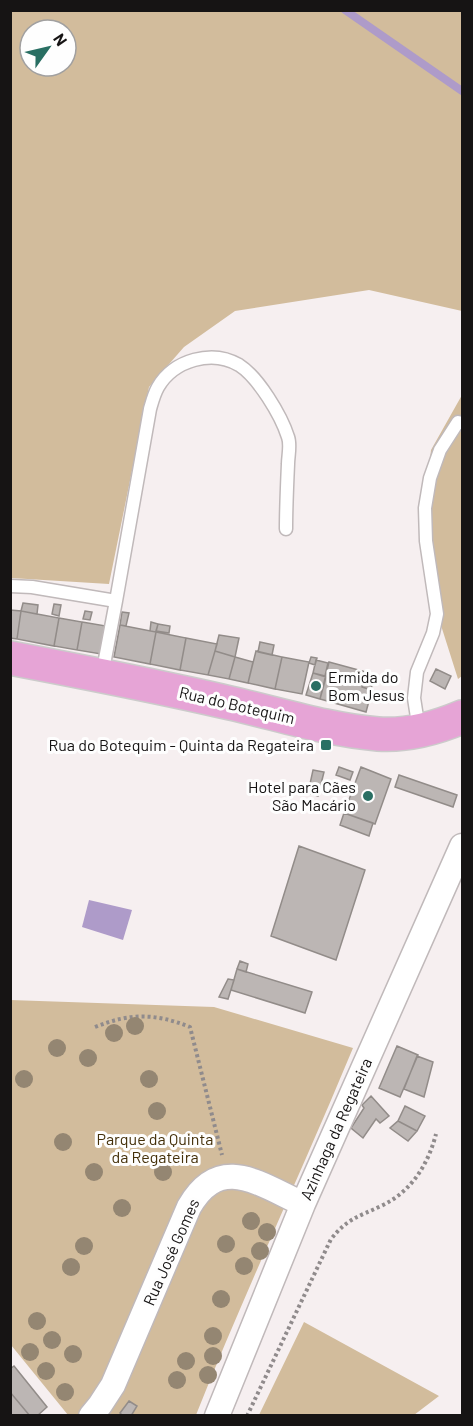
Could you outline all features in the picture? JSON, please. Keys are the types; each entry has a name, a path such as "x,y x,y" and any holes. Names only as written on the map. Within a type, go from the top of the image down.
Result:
{"main road":[{"name":"Rua do Botequim","path":"10,657 378,734 419,732 462,717"}],"street":[{"name":"Azinhaga da Regateira","path":"217,1416 303,1204 462,846"},
{"name":"Rua José Gomes","path":"92,1416 113,1385 197,1192 212,1180 228,1176 243,1178 303,1204"}],"lane":[{"path":"102,675 150,409 158,388 170,373 188,362 208,357 222,358 238,365 249,374 276,410 289,439 286,529"},
{"path":"419,732 414,698 417,672 433,633 437,614 426,541 427,498 430,478 440,450 458,422 462,423"},
{"path":"10,586 32,587 116,601"}],"path":[{"path":"95,1028 111,1021 143,1016 173,1021 190,1027 224,1162"},
{"path":"247,1416 330,1239 341,1226 391,1201 409,1186 427,1161 436,1134"}],"green space":[{"path":"10,11 462,11 462,311 369,290 235,311 184,347 149,387 109,584 11,578"},
{"path":"462,395 462,676 458,679 432,597 426,496 431,450"},
{"name":"Parque da Quinta da Regateira","path":"10,1000 214,1007 353,1048 196,1415 68,1415 11,1345"},
{"path":"304,1322 439,1396 414,1415 259,1415"}],"shaded area":[{"path":"89,900 132,910 123,940 82,927"}],"building":[{"path":"23,603 38,605 37,614 21,611"},
{"path":"54,604 61,605 59,616 52,614"},
{"path":"10,610 21,611 17,639 10,638"},
{"path":"21,611 59,618 54,646 17,639"},
{"path":"85,611 92,612 90,620 83,619"},
{"path":"122,612 129,613 126,626 120,625"},
{"path":"59,618 82,622 77,650 54,646"},
{"path":"82,622 106,626 101,654 77,650"},
{"path":"151,622 158,624 156,632 150,631"},
{"path":"158,624 170,626 169,633 156,631"},
{"path":"120,625 156,632 150,664 114,657"},
{"path":"156,632 186,638 180,670 150,664"},
{"path":"219,635 239,638 235,657 215,651"},
{"path":"186,638 217,644 208,675 180,670"},
{"path":"260,642 274,645 272,655 258,652"},
{"path":"215,651 235,657 229,679 208,675"},
{"path":"256,651 282,657 275,689 248,683"},
{"path":"235,657 253,662 248,683 229,679"},
{"path":"282,657 309,662 302,694 275,689"},
{"path":"311,657 317,658 315,665 309,663"},
{"path":"316,660 328,663 325,676 313,673"},
{"path":"329,662 366,672 362,687 372,690 366,712 320,699"},
{"path":"436,669 451,676 445,689 430,681"},
{"name":"Ermida do Bom Jesus","path":"313,673 326,677 320,699 306,695"},
{"path":"363,682 372,685 371,690 362,687"},
{"path":"339,767 353,772 350,780 336,775"},
{"name":"Hotel para Cães São Macário","path":"361,767 391,779 375,824 344,813"},
{"path":"313,770 324,772 318,796 308,793"},
{"path":"399,775 457,795 453,807 395,787"},
{"path":"344,813 373,823 369,836 340,825"},
{"path":"299,846 365,870 336,960 271,936"},
{"path":"240,961 248,964 246,972 237,969"},
{"path":"237,969 312,992 305,1013 231,990"},
{"path":"228,979 234,980 228,999 219,997"},
{"path":"397,1046 418,1055 400,1097 379,1088"},
{"path":"417,1056 433,1062 424,1097 404,1089"},
{"path":"371,1096 389,1116 380,1123 376,1119 363,1138 351,1128 364,1108 362,1105"},
{"path":"405,1106 425,1116 417,1131 398,1121"},
{"path":"398,1121 417,1131 408,1141 390,1128"},
{"path":"14,1366 47,1407 37,1416 30,1416 10,1392 10,1369"},
{"path":"10,1392 30,1416 10,1416"},
{"path":"129,1401 137,1406 131,1416 123,1416 120,1413"}],"waterway":[{"path":"345,10 462,91"}],"place":[{"name":"Ermida do Bom Jesus","path":"316,686"},
{"name":"Rua do Botequim - Quinta da Regateira","path":"326,745"},
{"name":"Hotel para Cães São Macário","path":"368,796"}]}
